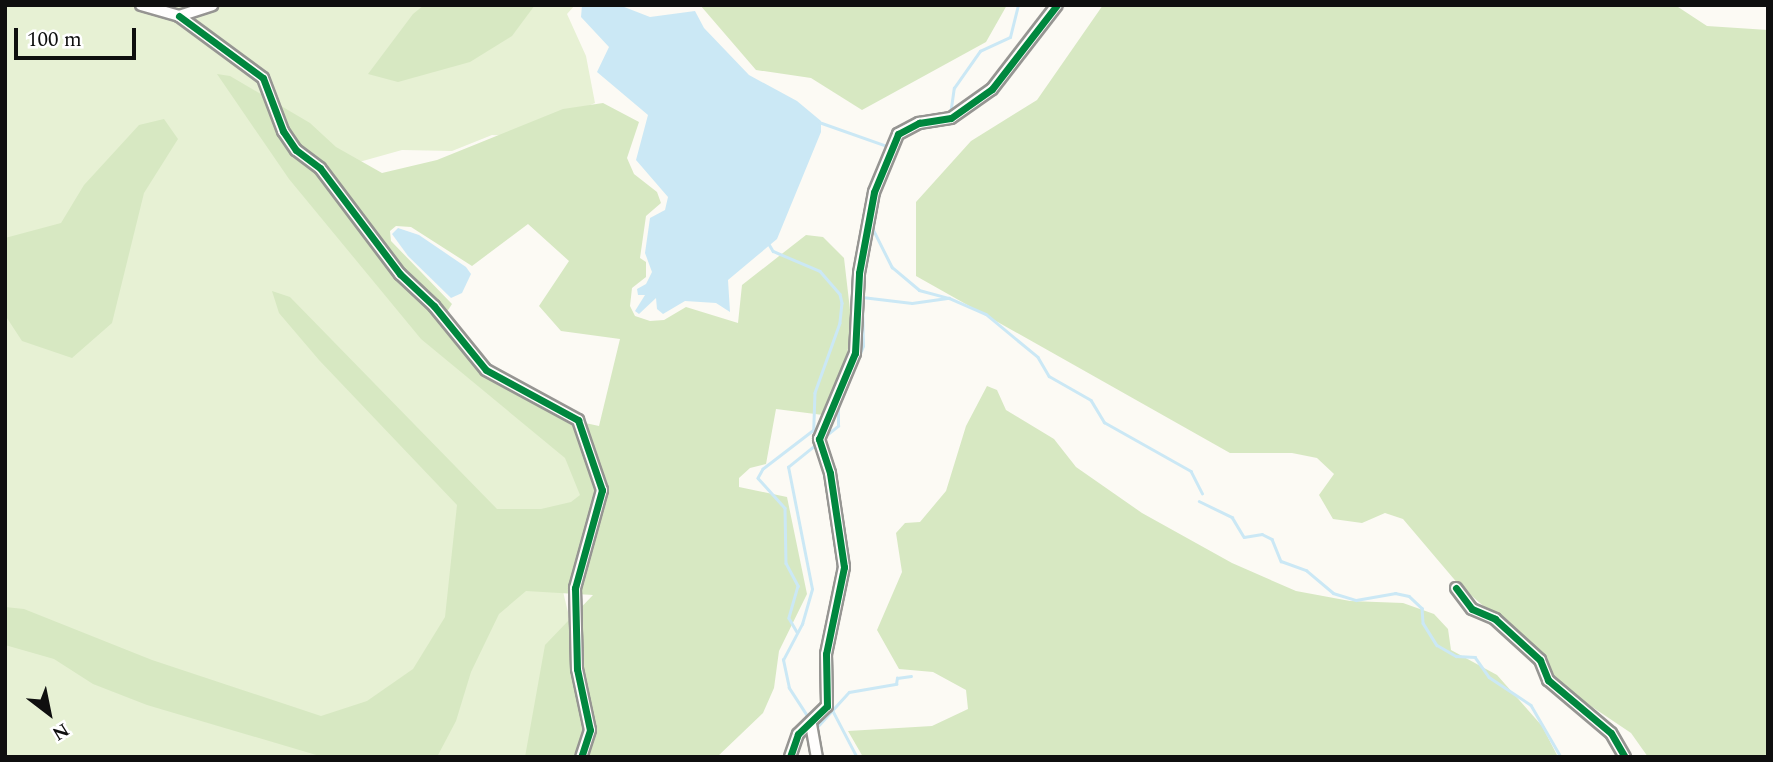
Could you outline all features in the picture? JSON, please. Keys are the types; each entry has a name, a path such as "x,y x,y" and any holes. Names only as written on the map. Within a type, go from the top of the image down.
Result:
{"street":[{"path":"141,5 179,16 263,78 284,131 296,150 320,168 400,275 434,306 486,370 578,420 602,490 575,588 577,669 590,730 581,757"},
{"path":"179,16 212,5"},
{"path":"790,757 798,734 827,706 826,654 844,567 830,473 819,439 855,353 859,273 867,219 894,139 913,125 949,118 1003,77 1057,5"},
{"path":"1456,588 1472,609 1495,619 1540,660 1548,680 1611,733 1625,757"},
{"path":"811,724 817,757"}],"green space":[{"path":"5,5 575,5 567,14 586,56 595,103 519,136 492,135 452,151 402,150 352,164 339,211 590,470 560,579 573,633 569,757 5,757"},
{"path":"424,5 535,5 512,36 470,62 398,82 368,74 413,14"},
{"path":"700,5 1007,5 986,42 862,110 811,78 756,70"},
{"path":"1103,5 1675,5 1707,26 1768,30 1768,757 1648,757 1631,733 1558,684 1543,657 1459,585 1403,519 1385,513 1362,523 1333,519 1319,495 1334,474 1317,458 1292,453 1230,453 916,276 916,202 971,141 1037,100"},
{"path":"217,74 230,76 310,123 336,147 382,173 437,160 563,109 603,103 639,122 627,158 634,174 657,192 661,203 646,216 640,258 646,262 646,277 632,288 630,306 635,316 650,321 664,320 686,307 738,323 742,285 806,235 823,237 844,258 852,327 845,365 823,415 776,409 766,464 750,468 739,478 739,487 787,497 807,594 779,651 774,688 763,713 717,757 525,757 545,645 593,595 526,591 499,614 471,672 456,721 437,757 323,757 147,705 93,684 54,659 5,645 5,607 24,609 152,660 321,716 367,701 413,669 445,617 457,505 319,360 279,313 272,291 290,297 497,509 541,509 571,502 580,495 565,458 421,339 289,179","holes":["528,224 569,261 539,306 561,331 620,339 599,426 576,421 483,371 441,321 452,304 391,241 390,231 396,226 411,227 472,266"]},
{"path":"164,119 178,139 144,193 112,323 72,358 22,341 5,315 5,238 61,223 84,185 139,125"},
{"path":"987,386 997,390 1006,410 1054,439 1076,467 1142,513 1232,563 1296,591 1350,601 1403,603 1434,614 1448,629 1451,650 1497,675 1542,726 1558,757 863,757 848,731 932,726 968,709 966,690 933,672 899,669 877,630 902,572 896,533 905,523 920,522 946,491 966,426"}],"water":[{"path":"582,5 619,5 650,17 695,11 704,28 749,75 797,101 821,121 821,132 777,239 728,280 730,312 716,303 685,301 663,314 657,309 656,298 639,314 635,311 645,295 638,295 637,289 646,284 652,272 645,253 650,218 665,210 668,197 636,160 648,115 597,72 609,47 581,17"},
{"path":"398,228 419,235 466,267 471,274 462,293 451,298 408,256 392,234"}],"waterway":[{"path":"950,115 954,88 980,51 1010,37 1018,5"},
{"path":"819,122 887,146"},
{"path":"872,227 892,267 919,290 949,298"},
{"path":"769,244 773,251 820,271 840,294 842,303 840,323 815,393 814,430 763,469 758,478 785,508 786,563 798,586 789,618 797,632"},
{"path":"862,297 912,303 949,298 986,314 1038,357 1049,376 1091,400 1104,422 1191,471 1202,493"},
{"path":"842,398 863,346 862,304"},
{"path":"828,434 838,426 838,407"},
{"path":"809,719 789,688 783,660 802,624 812,589 788,467 815,445"},
{"path":"1199,501 1232,517 1244,537 1262,534 1272,539 1281,561 1306,570 1333,593 1356,600 1395,593 1409,596 1422,608 1423,623 1437,645 1456,656 1475,657 1489,677 1531,705 1561,757"},
{"path":"817,727 849,692 896,684 897,678 911,676"},
{"path":"833,711 857,757"}],"cycle path":[{"path":"790,757 798,734 827,706 826,654 844,567 830,473 819,439 855,353 859,273 874,192 898,134 919,123 951,118 992,89 1057,5"},
{"path":"179,16 263,78 283,131 296,150 320,168 400,274 434,306 486,370 578,420 602,490 575,588 577,669 590,730 581,757"},
{"path":"1456,588 1472,609 1495,619 1540,660 1548,680 1611,733 1625,757"}]}
